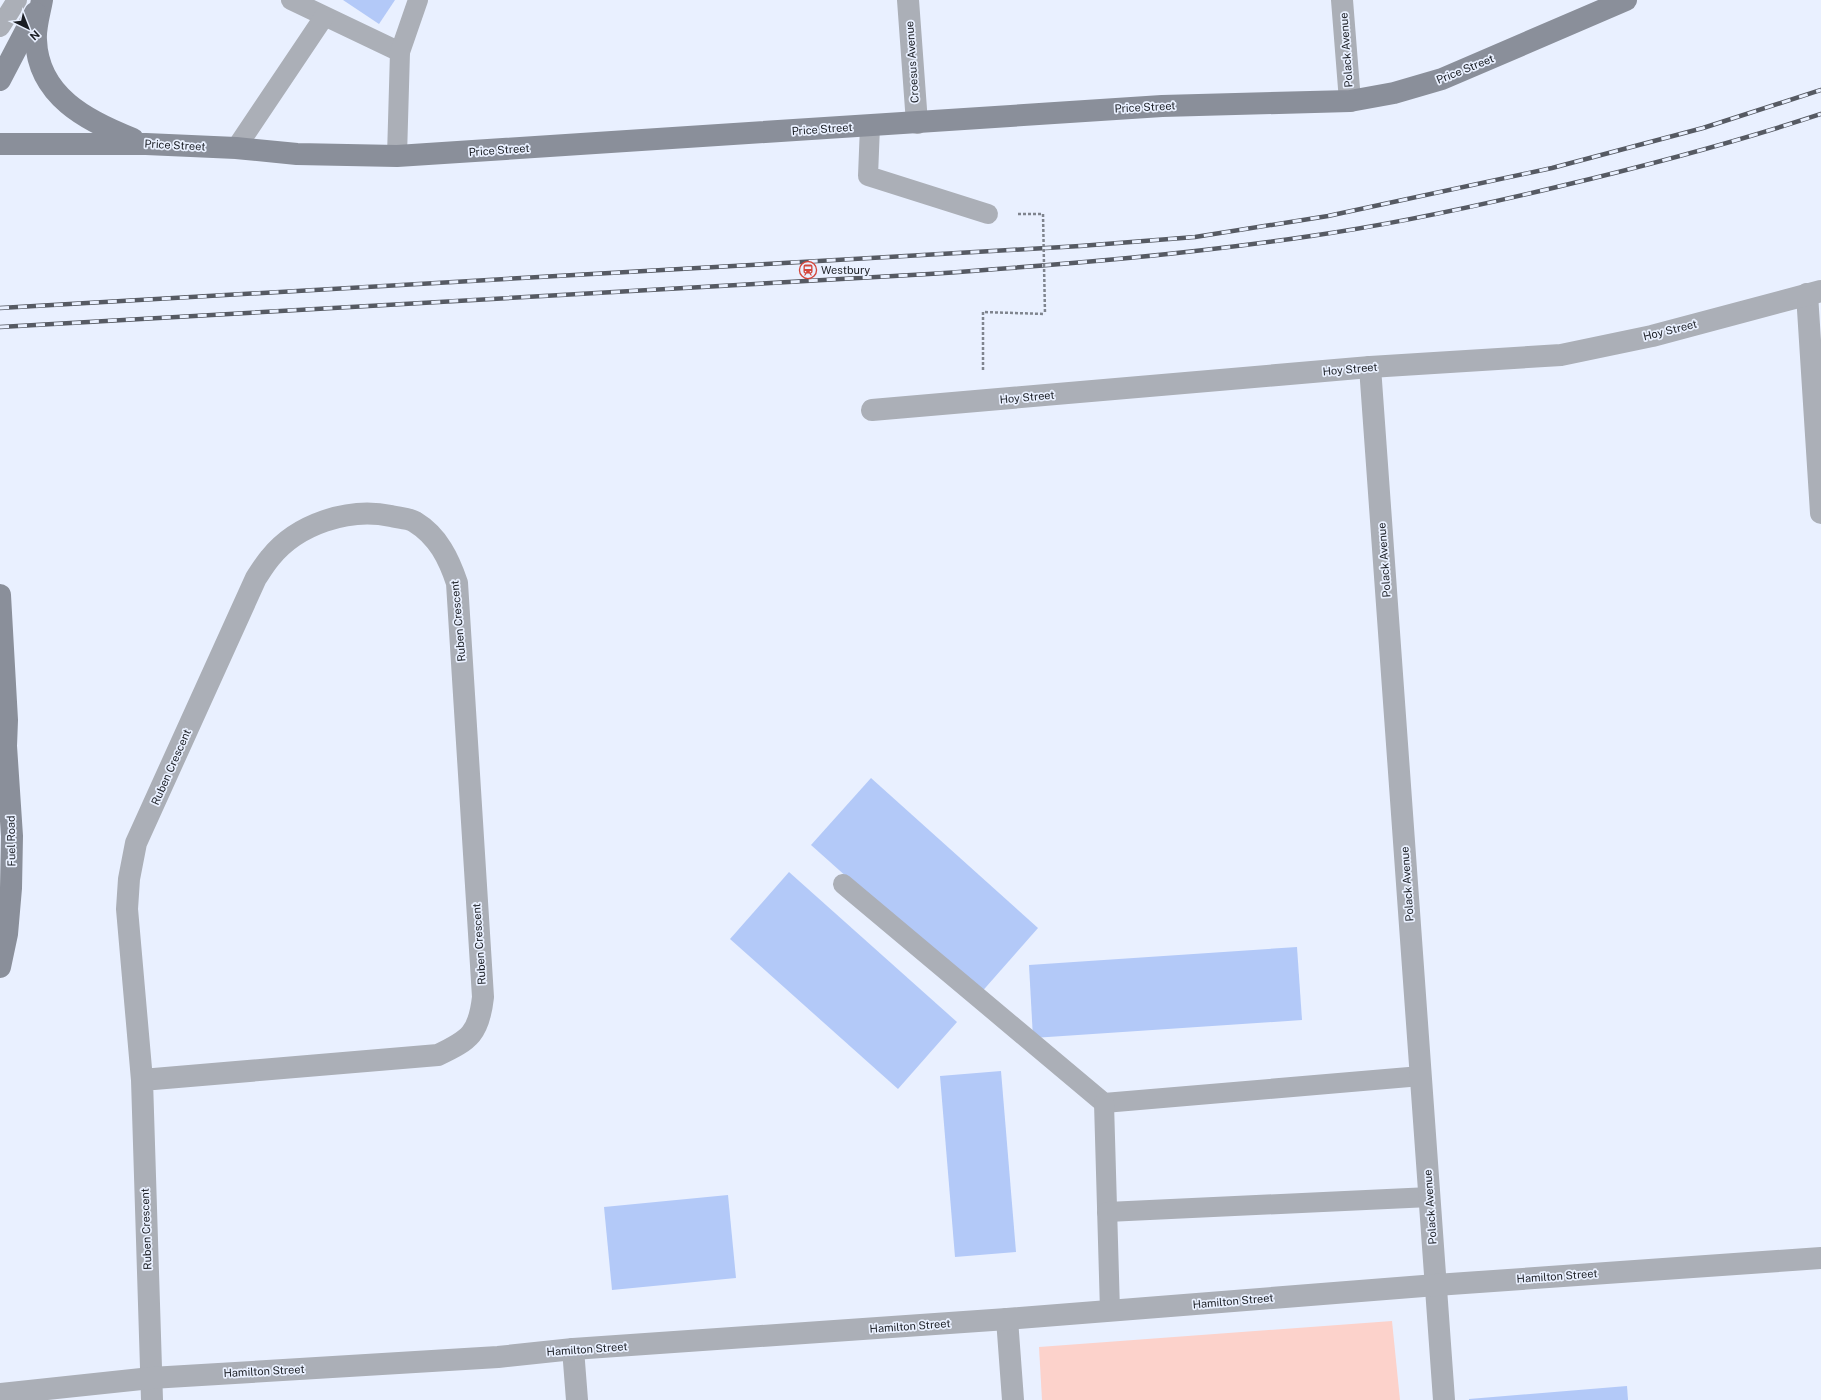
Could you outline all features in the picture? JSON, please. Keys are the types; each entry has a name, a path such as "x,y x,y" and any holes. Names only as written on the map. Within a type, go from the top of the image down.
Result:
{"street":[{"path":"0,80 10,57 42,0"},
{"path":"42,0 36,39 40,66 48,82 60,98 104,128 146,144"},
{"name":"Croesus Avenue","path":"908,0 916,123"},
{"name":"Polack Avenue","path":"1342,0 1350,101"},
{"name":"Price Street","path":"0,144 146,144 236,148 297,154 397,156 1162,106 1350,101 1394,93 1442,79 1626,0"},
{"path":"1814,292 1821,513"},
{"name":"Hoy Street","path":"872,410 1370,367 1561,355 1652,336 1814,292"},
{"name":"Polack Avenue","path":"1370,367 1444,1400"},
{"name":"Ruben Crescent","path":"142,1080 438,1055 472,1035 481,1016 483,997 457,584 449,559 435,539 414,521 376,513 349,516 314,524 290,540 270,558 256,578 136,843 129,879 127,909 142,1080 152,1400"},
{"name":"Fuel Road","path":"0,595 7,720 6,746 12,836 12,888 7,934 0,968"},
{"name":"Hamilton Street","path":"0,1394 151,1378 498,1357 573,1349 1007,1319 1436,1285 1821,1258"},
{"path":"1007,1319 1013,1400"},
{"path":"573,1349 577,1400"}],"lane":[{"path":"0,27 17,0"},
{"path":"291,0 400,52"},
{"path":"397,156 400,52 418,0"},
{"path":"236,148 324,17"},
{"path":"870,126 868,176 988,214"},
{"path":"843,884 1104,1103 1421,1076"},
{"path":"1104,1103 1110,1311"},
{"path":"1107,1212 1430,1196"}],"path":[{"path":"984,400 983,312 1045,314 1043,214"}],"shaded area":[{"path":"1392,1321 1400,1400 1042,1400 1039,1347"}],"building":[{"path":"343,0 395,0 379,24"},
{"path":"871,778 1038,928 979,995 811,845"},
{"path":"789,872 957,1022 898,1089 730,939"},
{"path":"1297,947 1302,1020 1033,1038 1029,965"},
{"path":"1001,1071 1016,1252 955,1257 940,1076"},
{"path":"728,1195 736,1278 612,1290 604,1207"},
{"path":"1627,1386 1628,1400 1469,1400 1469,1399"}],"railway":[{"path":"0,308 1080,246 1195,237 1328,216 1552,168 1703,128 1821,90"},
{"path":"0,327 929,274 1073,263 1216,249 1374,226 1499,201 1692,153 1821,114"}],"place":[{"name":"Westbury","path":"808,270"}]}
